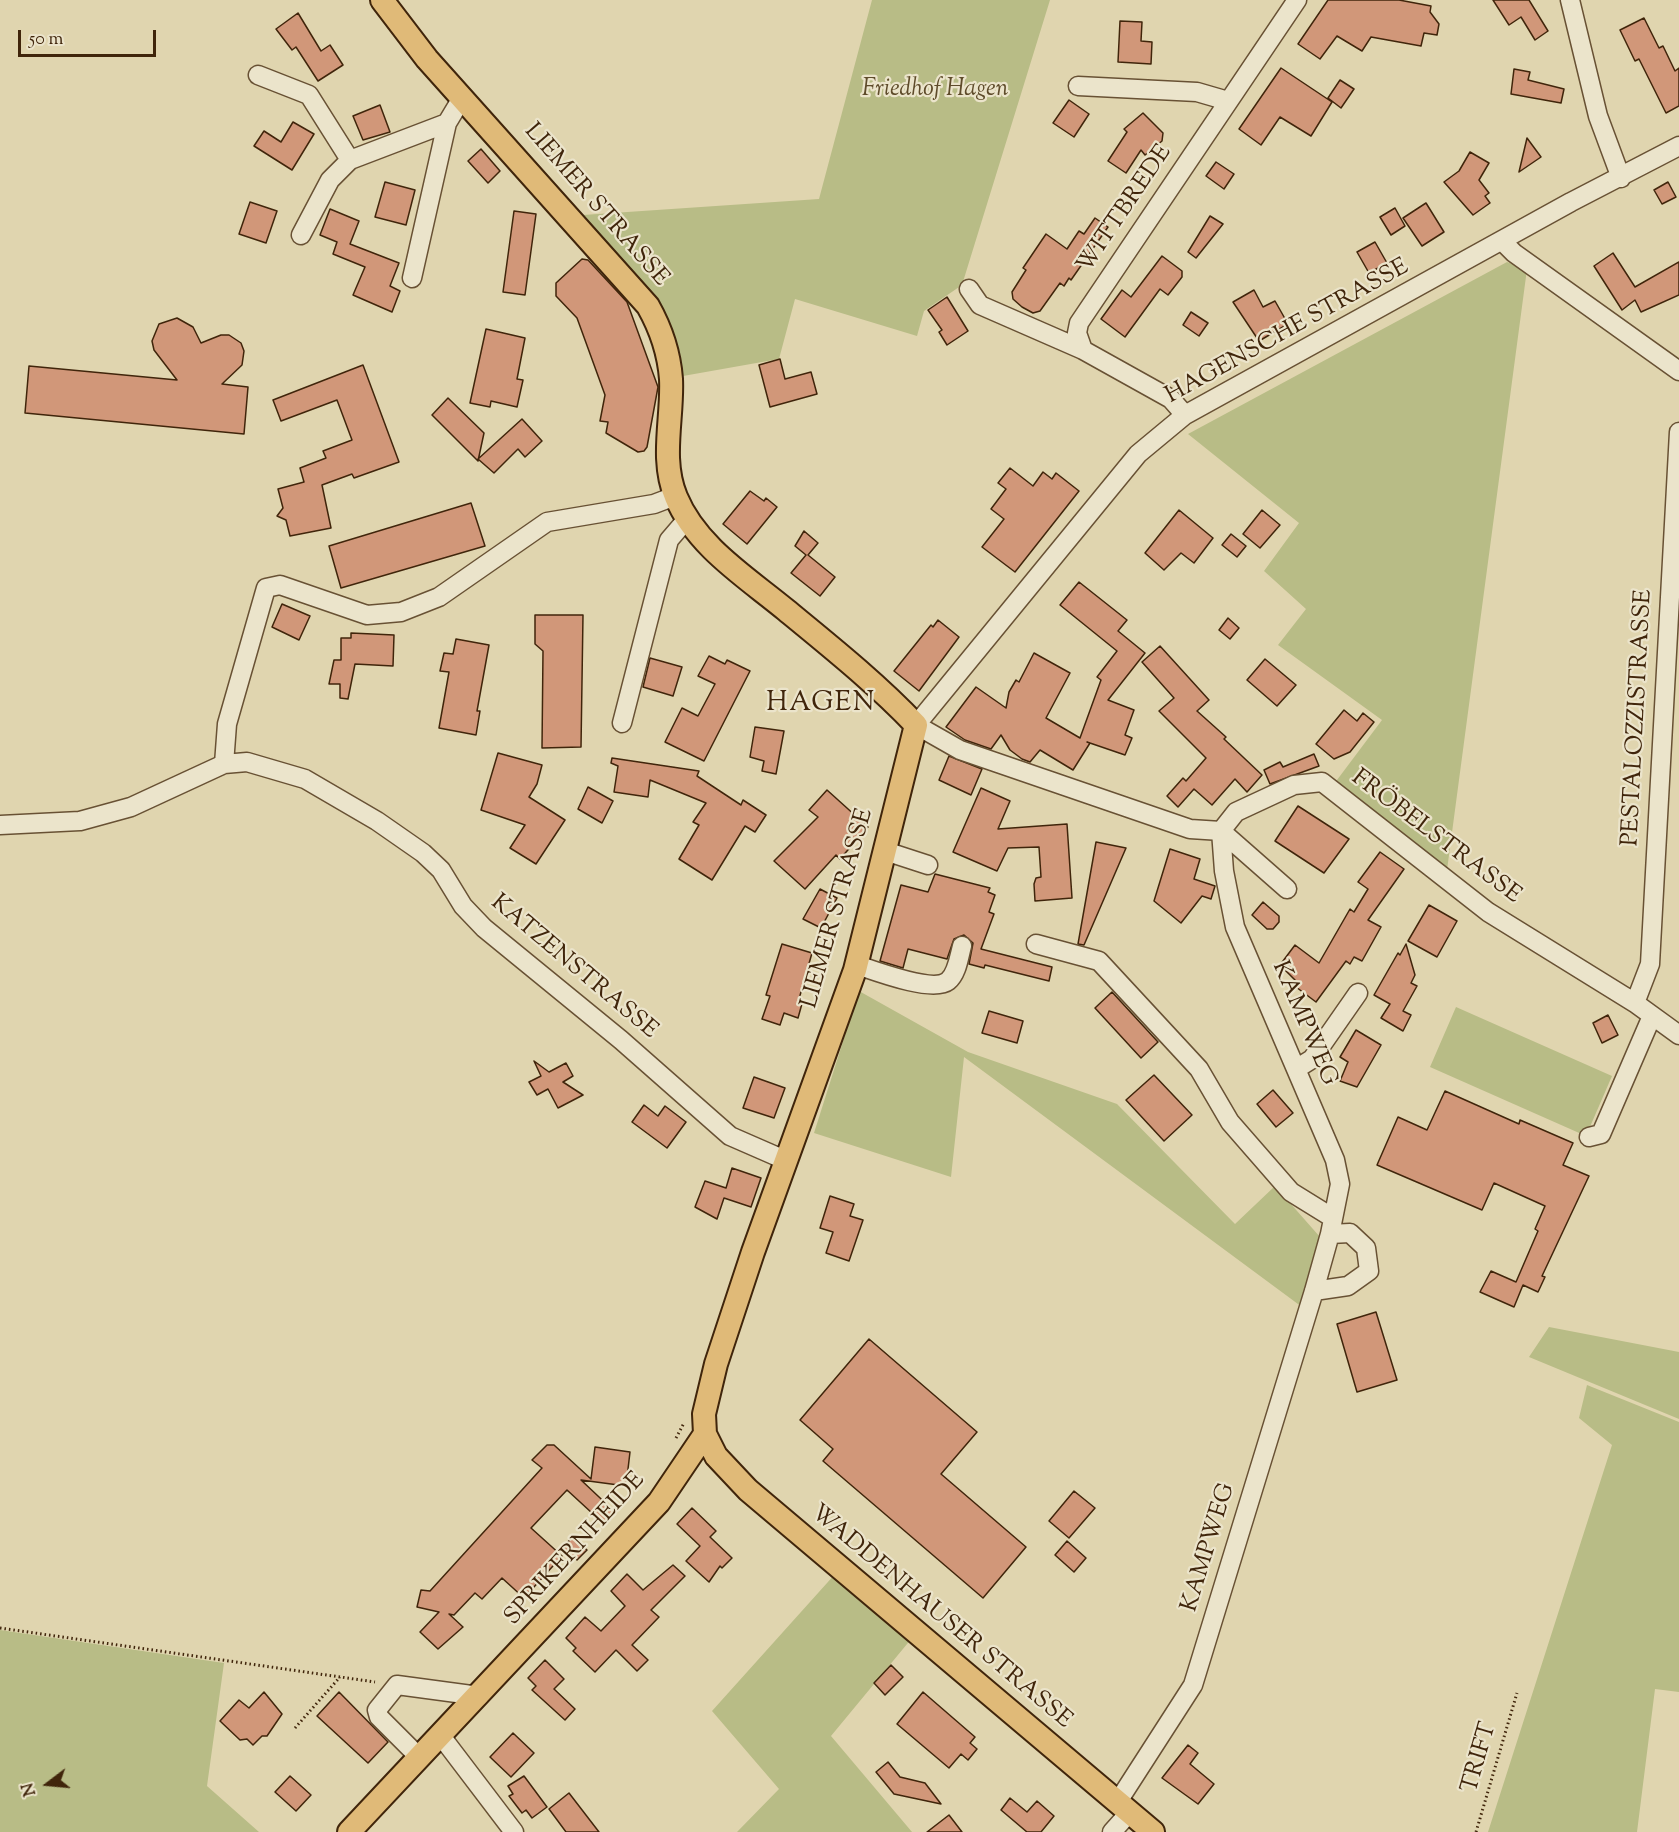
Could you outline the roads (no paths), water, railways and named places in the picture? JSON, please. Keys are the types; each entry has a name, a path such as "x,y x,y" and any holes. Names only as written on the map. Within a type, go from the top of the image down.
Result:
{"main road":[{"name":"LIEMER STRASSE","path":"382,0 462,98 632,285 661,328 668,354 671,380 667,454 675,496 687,519 715,552 817,636 916,725 857,965 785,1160 778,1194 760,1255 716,1364 704,1414 705,1434"},
{"name":"SPRIKERNHEIDE","path":"349,1832 479,1696 537,1641 618,1555 659,1502 705,1434"},
{"name":"WADDENHAUSER STRASSE","path":"705,1434 716,1456 748,1490 1153,1832"}],"street":[{"name":"WITTBREDE","path":"1083,350 1077,333 1080,322 1297,0"},
{"path":"1570,0 1599,116 1621,178"},
{"path":"258,75 309,95 350,160"},
{"path":"1078,86 1197,92 1228,101"},
{"path":"412,278 447,123 462,98"},
{"path":"300,235 330,180 350,160 447,123"},
{"name":"HAGENSCHE STRASSE","path":"916,725 1138,453 1185,415 1503,242 1571,202 1679,146"},
{"path":"1503,242 1514,253 1679,371"},
{"path":"969,289 980,305 1083,350 1172,399 1185,415"},
{"name":"PESTALOZZISTRASSE","path":"1635,1003 1650,964 1679,432"},
{"path":"224,764 227,724 266,588 280,585 367,615 401,612 439,597 547,522 654,504 675,496"},
{"path":"622,723 669,540 687,519"},
{"path":"916,725 960,750 1190,829 1221,831 1287,889"},
{"name":"KATZENSTRASSE","path":"0,825 80,821 121,810 224,764 247,762 305,779 377,821 441,870 463,906 484,928 621,1040 730,1136 785,1160"},
{"name":"FRÖBELSTRASSE","path":"1221,831 1236,812 1294,785 1322,782 1488,912 1635,1003 1679,1035"},
{"name":"KAMPWEG","path":"1112,1832 1192,1684 1314,1291 1332,1226 1340,1184 1335,1160 1235,927 1224,871 1221,831"},
{"path":"885,850 928,865"},
{"path":"1036,944 1099,961 1199,1070 1230,1122 1291,1192 1332,1226 1350,1233 1366,1248 1369,1271 1348,1286 1314,1291"},
{"path":"857,965 925,984 941,985 951,978 962,946"},
{"path":"1296,1069 1312,1059 1358,993"},
{"path":"1589,1137 1601,1134 1652,1016"},
{"path":"420,1758 379,1717 377,1710 397,1685 479,1696"},
{"path":"441,1736 514,1832"}],"district":[{"name":"HAGEN","path":"821,705"}],"park label":[{"name":"Friedhof Hagen","path":"935,91"}]}
